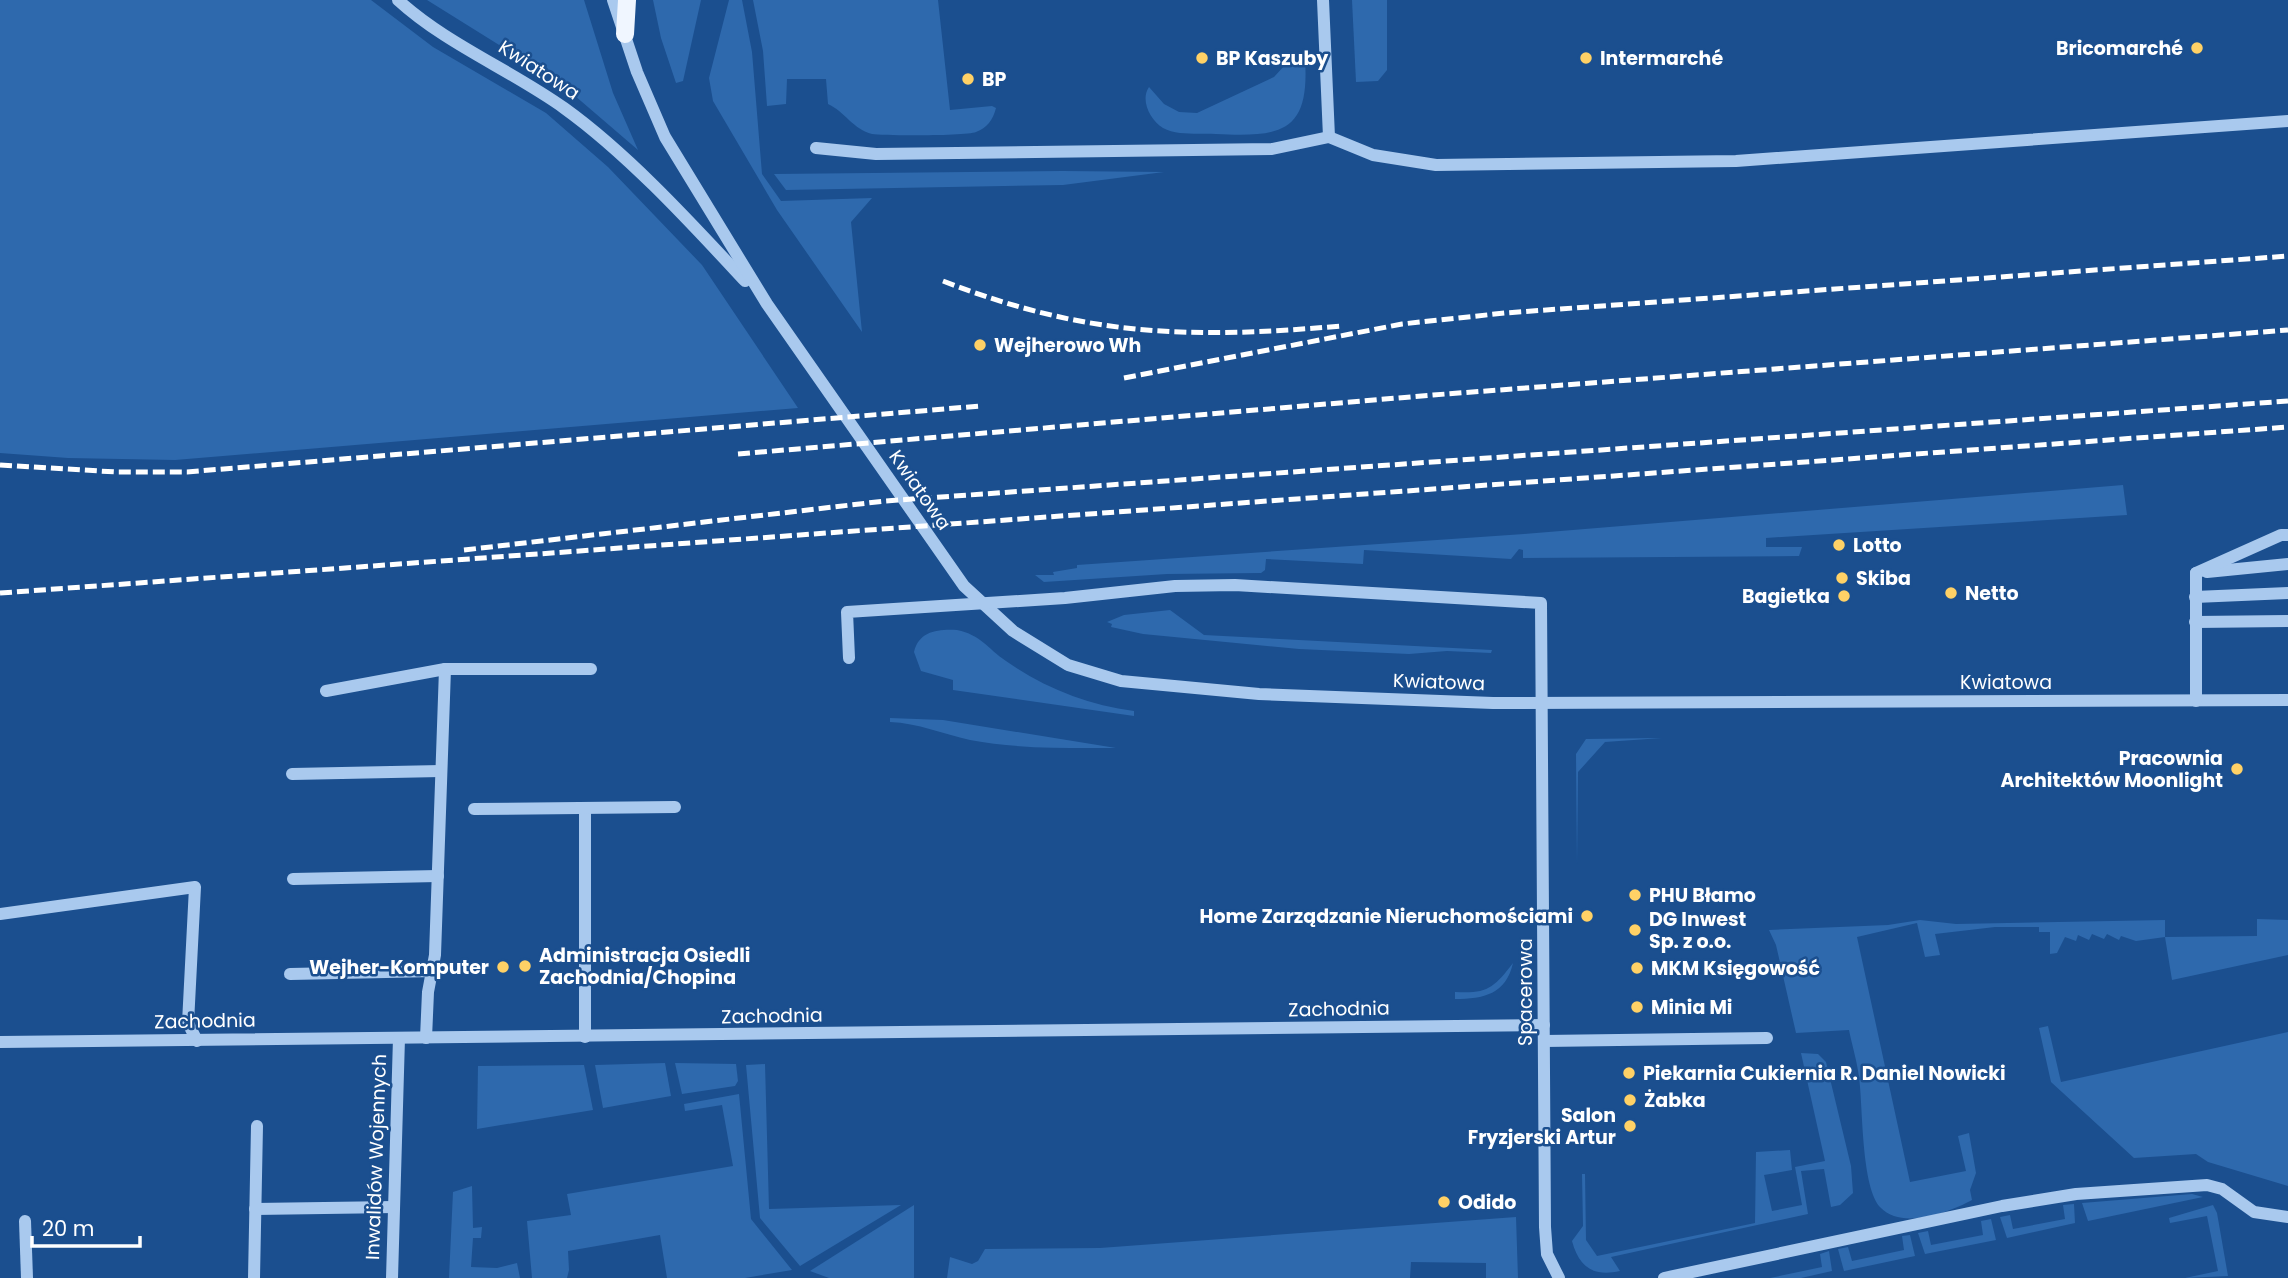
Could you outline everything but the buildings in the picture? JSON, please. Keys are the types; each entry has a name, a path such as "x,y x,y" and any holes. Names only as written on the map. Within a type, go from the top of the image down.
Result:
{"main road":[{"path":"625,34 627,0"}],"street":[{"name":"Kwiatowa","path":"398,0 431,25 565,108 668,201 767,304"},
{"name":"Kwiatowa","path":"612,0 650,106 665,137 767,304 964,586 1013,632 1068,665 1121,681 1259,694 1542,703 2288,700"},
{"path":"1323,0 1329,137"},
{"path":"816,148 876,153 1272,149 1329,137 1373,155 1436,165 1652,162 1835,156 2288,121"},
{"path":"2196,573 2281,535 2288,535"},
{"path":"2196,573 2288,564"},
{"path":"2196,573 2196,701"},
{"name":"Spacerowa","path":"849,659 847,612 1065,598 1175,586 1235,585 1541,603 1545,1227 1547,1254 1559,1278"},
{"path":"2195,597 2288,593"},
{"path":"2195,622 2288,621"},
{"path":"326,691 445,669 591,669"},
{"path":"426,1038 428,992 434,971 445,669"},
{"path":"292,774 441,771"},
{"path":"474,809 676,807"},
{"path":"585,808 585,1037"},
{"path":"293,879 438,876"},
{"path":"0,914 195,887 188,1023 197,1041"},
{"path":"290,974 434,971"},
{"name":"Zachodnia","path":"0,1042 1544,1025"},
{"name":"Inwalidów Wojennych","path":"392,1278 399,1038"},
{"path":"1544,1041 1767,1038"},
{"path":"254,1278 257,1126"},
{"path":"1664,1278 2003,1206 2076,1194 2207,1185 2222,1189 2254,1212 2288,1217"},
{"path":"256,1209 394,1207"},
{"path":"25,1221 27,1278"}],"shaded area":[{"path":"0,0 371,0 433,47 546,113 608,167 702,265 798,408 175,460 68,458 0,453"},
{"path":"427,0 584,0 613,93 638,150 560,83"},
{"path":"653,0 701,0 683,81 676,83 661,38"},
{"path":"729,0 742,0 752,52 762,174 781,201 872,198 851,222 862,332 777,210 713,101 709,78"},
{"path":"753,0 938,0 950,110 992,106 996,108 993,116 989,123 976,132 872,134 860,129 828,104 826,79 787,79 786,104 767,106 763,51"},
{"path":"1352,0 1387,0 1387,70 1378,81 1356,82"},
{"path":"1296,53 1305,59 1302,102 1296,116 1287,125 1274,131 1239,135 1189,134 1163,128 1150,115 1146,104 1149,87 1164,104 1179,112 1197,113 1274,77"},
{"path":"1164,172 1063,185 786,190 774,174"},
{"path":"2123,485 2127,515 1766,538 1766,547 1802,547 1799,556 1523,558 1523,550 1519,549 1511,559 1364,550 1363,564 1266,559 1265,570 1261,573 1167,574 1044,582 1035,575 1054,575 1053,572 1077,568 1077,565 1524,534"},
{"path":"1170,610 1204,635 1492,650 1491,653 1447,651 1409,654 1299,649 1143,634 1111,627 1112,624 1107,622 1124,615"},
{"path":"957,630 978,639 1021,671 1051,687 1083,700 1134,711 1134,716 953,690 953,680 921,671 914,652 920,640 930,633"},
{"path":"890,718 943,720 1116,748 988,743 911,724 890,722"},
{"path":"1662,738 1605,742 1578,772 1577,864 1576,754 1586,739"},
{"path":"2257,919 2288,920 2288,955 2172,980 2165,937 2257,936"},
{"path":"1920,920 1956,924 2165,920 2165,937 2136,941 2121,936 2119,940 2107,934 2104,939 2092,934 2089,940 2078,935 2076,941 2065,937 2057,953 2050,954 2050,932 2039,932 2039,927 1995,927 1935,934 1940,955 1925,957 1917,923 1857,937 1910,1182 1966,1171 1958,1136 1969,1133 1976,1173 1970,1190 1972,1200 1939,1214 1901,1218 1881,1208 1874,1198 1870,1184 1866,1166 1859,1077 1849,1030 1796,1033 1776,945 1769,930 1888,925"},
{"path":"1513,963 1505,982 1492,993 1475,998 1455,999 1455,992 1475,992 1489,988"},
{"path":"2048,1026 2061,1082 2288,1032 2288,1186 2208,1162 2196,1154 2134,1158 2051,1082 2039,1028"},
{"path":"1801,1053 1818,1054 1826,1062 1851,1166 1853,1193 1840,1205 1831,1207 1824,1169 1801,1171 1808,1214 1611,1257 1620,1271 1595,1271 1583,1264 1572,1241 1583,1226 1582,1174 1585,1174 1586,1240 1597,1256 1755,1223 1756,1152 1790,1150 1792,1170 1764,1175 1772,1211 1802,1205 1795,1167 1825,1161"},
{"path":"665,1063 671,1096 603,1108 595,1065"},
{"path":"675,1063 736,1064 738,1081 735,1086 682,1094"},
{"path":"765,1064 769,1209 901,1205 800,1266 760,1218 746,1065"},
{"path":"584,1065 593,1110 477,1129 478,1066"},
{"path":"739,1094 751,1219 792,1270 745,1278 667,1278 660,1235 568,1251 567,1278 532,1278 527,1221 571,1215 567,1194 733,1166 722,1105 685,1111 684,1104"},
{"path":"472,1186 473,1228 482,1227 481,1238 473,1238 471,1267 497,1268 517,1263 520,1278 449,1278 453,1192"},
{"path":"2192,1194 2203,1197 2088,1221 2082,1203"},
{"path":"2074,1204 2075,1223 2007,1238 2000,1217 2010,1215 2013,1229 2065,1219 2063,1205"},
{"path":"914,1205 914,1278 829,1278 810,1271"},
{"path":"2213,1205 2217,1213 2228,1276 2185,1278 2218,1271 2207,1216 2170,1223 2169,1218"},
{"path":"1516,1217 1518,1278 1486,1278 1486,1263 1411,1262 1410,1278 947,1278 950,1257 972,1264 978,1261 985,1249 1100,1248"},
{"path":"1991,1219 1996,1240 1925,1254 1918,1233 1928,1231 1931,1245 1983,1235 1981,1221"},
{"path":"1910,1235 1915,1256 1844,1271 1838,1249 1848,1247 1852,1261 1904,1250 1902,1236"},
{"path":"1829,1251 1832,1271 1801,1278 1770,1278 1822,1267 1820,1254"}],"railway":[{"path":"1124,378 1402,324 1505,313 2288,256"},
{"path":"943,281 995,300 1045,313 1139,329 1235,332 1341,326"},
{"path":"738,454 1433,395 2288,330"},
{"path":"464,550 885,501 2288,401"},
{"path":"0,465 116,472 187,472 980,406"},
{"path":"0,593 2288,427"}],"place":[{"name":"Bricomarché","path":"2197,48"},
{"name":"BP Kaszuby","path":"1202,58"},
{"name":"Intermarché","path":"1586,58"},
{"name":"BP","path":"968,79"},
{"name":"Wejherowo Wh","path":"980,345"},
{"name":"Lotto","path":"1839,545"},
{"name":"Skiba","path":"1842,578"},
{"name":"Netto","path":"1951,593"},
{"name":"Bagietka","path":"1844,596"},
{"name":"Pracownia Architektów Moonlight","path":"2237,769"},
{"name":"PHU Błamo","path":"1635,895"},
{"name":"Home Zarządzanie Nieruchomościami","path":"1587,916"},
{"name":"DG Inwest Sp. z o.o.","path":"1635,930"},
{"name":"Administracja Osiedli Zachodnia/Chopina","path":"525,966"},
{"name":"Wejher-Komputer","path":"503,967"},
{"name":"MKM Księgowość","path":"1637,968"},
{"name":"Minia Mi","path":"1637,1007"},
{"name":"Piekarnia Cukiernia R. Daniel Nowicki","path":"1629,1073"},
{"name":"Żabka","path":"1630,1100"},
{"name":"Salon Fryzjerski Artur","path":"1630,1126"},
{"name":"Odido","path":"1444,1202"}]}
